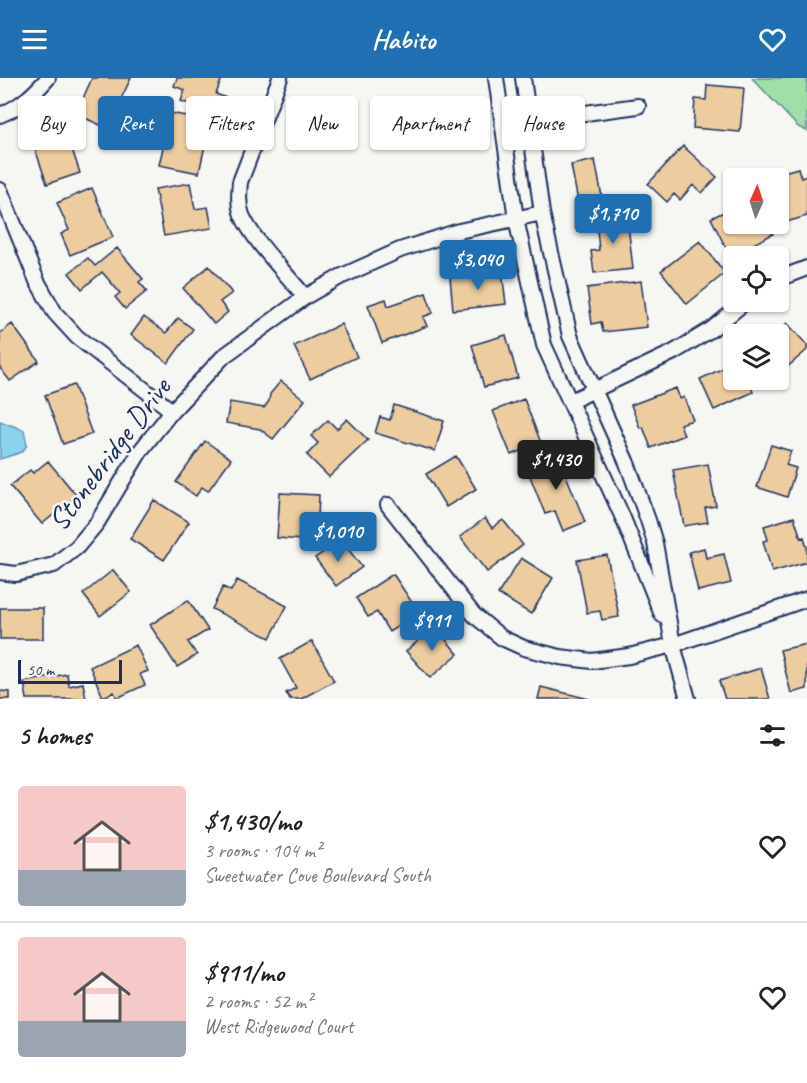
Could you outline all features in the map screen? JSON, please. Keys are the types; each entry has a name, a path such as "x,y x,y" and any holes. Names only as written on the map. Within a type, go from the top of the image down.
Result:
{"street":[{"path":"0,115 11,111 30,98 48,78"},
{"path":"280,78 240,182 238,196 242,214 252,232 305,297"},
{"path":"496,78 502,124"},
{"path":"523,78 526,96"},
{"path":"585,113 638,106"},
{"path":"506,150 516,219 544,345 635,548 674,645"},
{"path":"533,150 542,213 570,336 627,463 648,520 655,543 674,645 688,699"},
{"path":"0,190 37,281 55,314 77,337 172,411"},
{"name":"Stonebridge Drive","path":"0,572 16,574 54,566 77,547 97,523 141,450 172,411 224,356 305,297 340,277 400,250 459,231 542,213"},
{"path":"789,275 807,268"},
{"path":"571,401 674,352 712,329 733,312"},
{"path":"388,505 474,615 502,638 524,648 560,657 592,661 629,656 674,645 807,599"}],"green space":[{"path":"752,78 807,78 807,131 798,127"}],"water":[{"path":"0,421 24,430 27,445 22,452 0,459"}],"building":[{"path":"92,78 131,78 122,96 98,96 98,124 86,119 86,96 84,96"},
{"path":"177,78 222,78 216,94 221,96 186,96 186,103 181,101 185,90 174,86"},
{"path":"707,85 744,88 740,132 693,128 695,99 706,100"},
{"path":"174,114 186,116 186,150 204,150 199,173 159,165 162,150 174,150"},
{"path":"683,146 717,177 702,193 693,185 680,200 674,194 667,202 648,184"},
{"path":"35,150 72,150 80,173 47,184"},
{"path":"595,160 604,207 580,212 571,165"},
{"path":"798,168 801,178 807,176 807,216 789,221 789,170"},
{"path":"190,183 195,209 208,207 212,228 164,236 155,189"},
{"path":"92,188 113,237 70,255 61,234 69,230 57,203"},
{"path":"723,212 723,234 773,234 750,246 725,246 711,218"},
{"path":"627,215 633,269 594,273 591,251 599,250 596,219"},
{"path":"700,241 723,270 723,275 687,304 661,271"},
{"path":"117,248 143,279 139,282 147,291 125,309 115,297 120,293 102,272 82,289 69,273 88,258 95,266"},
{"path":"209,266 232,293 220,302 228,312 214,324 183,288"},
{"path":"502,271 506,304 453,310 450,277"},
{"path":"641,281 647,327 603,332 601,322 592,324 587,288"},
{"path":"426,293 433,313 423,317 427,326 382,343 368,305 386,299 388,306"},
{"path":"144,317 166,333 178,318 193,329 168,363 131,335"},
{"path":"12,324 39,361 10,381 0,368 0,333"},
{"path":"341,324 357,357 310,379 294,346"},
{"path":"789,325 807,345 807,350 789,366"},
{"path":"506,335 518,378 484,387 472,345"},
{"path":"723,368 723,390 752,390 753,392 714,410 700,379"},
{"path":"281,381 305,400 273,439 260,429 226,423 230,402 264,408 269,401 270,394"},
{"path":"74,385 92,434 63,444 45,395"},
{"path":"676,388 680,399 684,397 693,420 680,424 684,435 651,448 631,405"},
{"path":"524,399 541,443 511,455 493,411"},
{"path":"394,405 444,421 435,451 375,433 380,417 390,420"},
{"path":"347,419 368,440 329,477 307,455 318,443 311,436 328,420 337,429"},
{"path":"205,441 231,459 208,491 202,487 196,496 176,482"},
{"path":"771,445 791,451 786,465 796,468 787,497 757,487"},
{"path":"557,453 585,522 563,531 555,511 545,514 526,466"},
{"path":"456,456 476,489 446,507 426,474"},
{"path":"48,461 77,496 42,524 10,486 30,470 33,473"},
{"path":"708,464 716,506 705,508 708,522 684,526 673,470"},
{"path":"280,493 319,495 317,541 277,538"},
{"path":"154,500 189,522 164,560 130,539"},
{"path":"794,517 801,538 804,537 807,562 772,572 763,541 768,540 764,526"},
{"path":"485,518 492,528 503,520 523,545 487,572 460,537"},
{"path":"341,540 362,567 336,586 315,558"},
{"path":"704,548 706,558 724,554 731,583 698,591 689,552"},
{"path":"607,555 619,617 602,620 600,611 587,613 577,560"},
{"path":"521,558 553,578 531,614 498,594"},
{"path":"113,570 131,592 100,616 83,594"},
{"path":"393,574 419,613 389,632 377,612 368,617 356,598"},
{"path":"237,580 287,606 270,638 212,609 223,587 231,591"},
{"path":"188,600 208,630 188,642 197,655 177,667 150,625"},
{"path":"0,608 43,608 43,639 0,639"},
{"path":"435,627 458,654 430,678 406,651"},
{"path":"312,641 334,681 301,699 290,699 286,693 296,688 280,659"},
{"path":"807,644 807,689 791,693 780,650"},
{"path":"136,645 148,671 140,674 145,685 117,698 114,692 103,697 90,667"},
{"path":"761,668 770,699 725,699 719,681"},
{"path":"67,674 69,686 83,683 86,699 27,699 24,682"},
{"path":"541,687 589,699 538,699"},
{"path":"0,691 10,692 10,699 0,699"}]}
